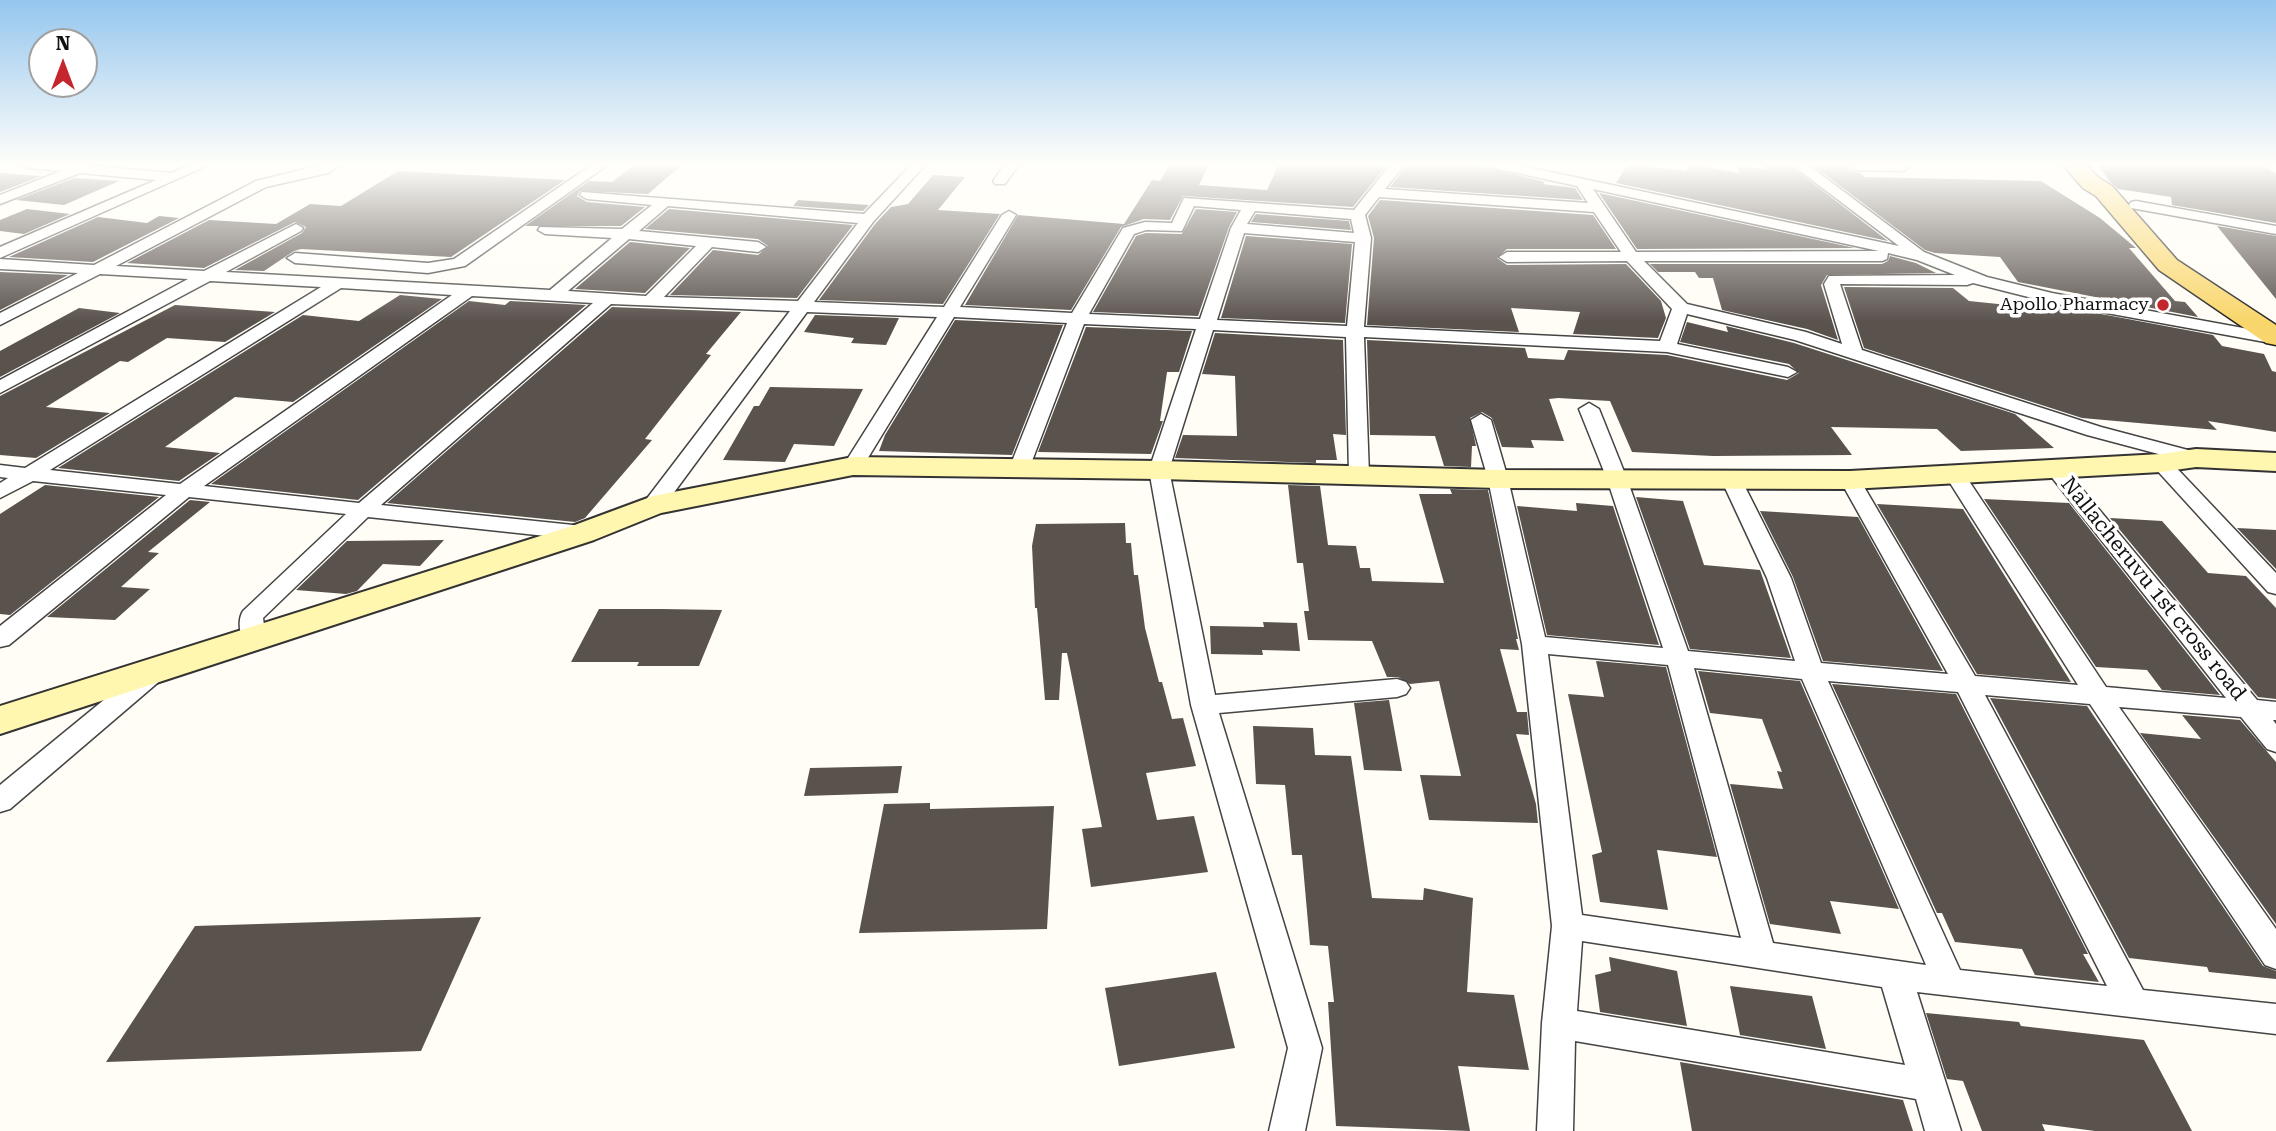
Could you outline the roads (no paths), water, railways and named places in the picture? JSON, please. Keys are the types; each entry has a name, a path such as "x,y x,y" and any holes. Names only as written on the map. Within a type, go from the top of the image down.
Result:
{"main road":[{"path":"2126,217 2168,265 2276,338"},
{"path":"2146,217 2190,268 2276,325"},
{"path":"0,720 583,533 653,505 853,466 1159,470 1498,479 1850,480 2056,470 2196,458 2272,465"}],"street":[{"path":"0,253 83,217"},
{"path":"0,320 198,217"},
{"path":"295,258 428,268 459,263 526,217"},
{"path":"553,296 645,217"},
{"path":"843,217 868,219"},
{"path":"653,505 870,217"},
{"path":"853,466 1008,217"},
{"path":"1019,469 1077,319 1128,231 1145,226 1177,228 1182,217"},
{"path":"1244,217 1257,217"},
{"path":"1244,217 1363,237"},
{"path":"1244,217 1205,326 1159,470 1204,705 1305,1048 1287,1131"},
{"path":"1358,217 1363,237 1355,333 1359,475"},
{"path":"1602,217 1633,259 1681,308 1800,336 2094,431 2196,458"},
{"path":"1741,217 1922,256 1981,280 2099,308 2276,338"},
{"path":"1869,217 1922,256"},
{"path":"2202,217 2276,230"},
{"path":"0,387 296,229"},
{"path":"545,230 624,234 758,247"},
{"path":"650,301 707,243"},
{"path":"1507,257 1633,259 1922,256"},
{"path":"0,264 607,299 950,312 1667,347 1788,372"},
{"path":"1854,353 1832,284 1835,279 1981,280"},
{"path":"0,492 337,284"},
{"path":"0,639 185,490 468,291"},
{"path":"254,639 251,616 363,510 607,299"},
{"path":"1667,347 1681,308"},
{"path":"1589,409 1617,479 1678,657 1761,954"},
{"path":"1481,420 1498,479 1534,643 1569,926 1559,1023 1555,1131"},
{"path":"2161,463 2276,587"},
{"name":"Nallacheruvu 1st cross road","path":"2056,470 2264,710 2276,742"},
{"path":"0,471 583,533"},
{"path":"1955,475 2098,696 2276,955"},
{"path":"1731,479 1779,578 1811,671 1950,983"},
{"path":"1850,480 1968,685 2133,1003"},
{"path":"1534,643 1811,671 2264,710"},
{"path":"0,801 155,671"},
{"path":"1204,705 1397,688"},
{"path":"1569,926 1950,983 2276,1019"},
{"path":"1895,975 1943,1131"},
{"path":"1559,1023 1929,1085"}],"place":[{"name":"Apollo Pharmacy","path":"2163,305"}]}
